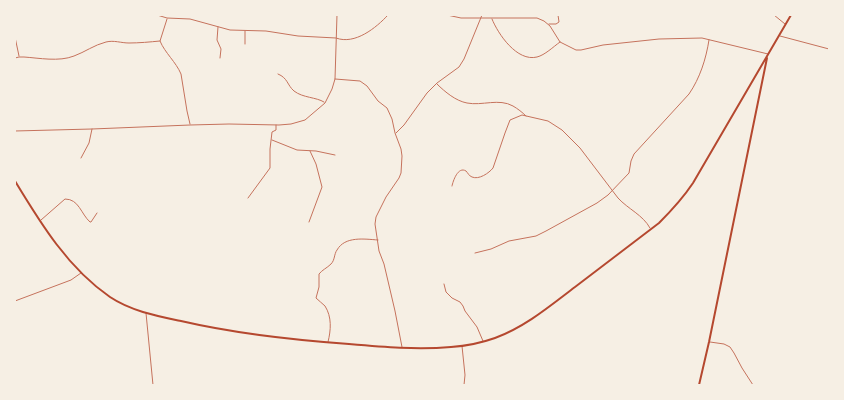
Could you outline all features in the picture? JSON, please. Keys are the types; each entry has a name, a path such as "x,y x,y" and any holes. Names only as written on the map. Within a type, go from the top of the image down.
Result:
{"main road":[{"path":"15,181 60,249 81,272 112,298 146,313 212,328 275,338 328,343 402,348 462,346 483,342 503,335 544,310 672,210 694,183 791,15"},
{"path":"699,385 768,55"}],"street":[{"path":"157,15 167,18 190,19 230,30 266,31 342,40 368,32 388,15"},
{"path":"15,131 228,124 276,125 291,124 305,120 325,103 332,89 335,79 337,15"},
{"path":"447,15 462,18 482,16 492,18 532,18 548,24 559,22 558,15"},
{"path":"774,15 786,24"},
{"path":"395,133 404,125 427,93 459,67 482,16"},
{"path":"167,18 160,41 181,74 190,125"},
{"path":"492,18 496,27 512,48 528,56 537,57 548,52 560,42"},
{"path":"548,24 560,42 578,51 602,45 659,39 691,38 710,39 768,55"},
{"path":"218,27 217,40 221,49 220,58"},
{"path":"244,44 245,31"},
{"path":"779,36 829,49"},
{"path":"15,37 19,56"},
{"path":"475,253 491,249 509,241 536,236 597,203 612,191 629,173 634,154 695,86 705,60 710,39"},
{"path":"15,58 19,56 64,58 72,57 92,46 106,42 160,41"},
{"path":"278,74 285,78 293,91 320,99 325,103"},
{"path":"335,79 354,80 363,82 368,86 392,118 402,156 399,178 386,197 376,217 379,251 384,264 402,348"},
{"path":"437,83 456,99 463,102 472,104 506,104 516,108 526,117"},
{"path":"452,186 458,172 465,170 475,178 493,168 510,120 522,115 548,121 562,130 580,148 622,204 647,223 650,229"},
{"path":"248,198 270,168 272,132 276,130 276,125"},
{"path":"81,158 89,144 92,129"},
{"path":"271,140 294,150 316,151 335,155"},
{"path":"309,222 322,187 316,164 310,151"},
{"path":"40,221 65,198 78,205 90,222 97,213"},
{"path":"328,343 331,330 329,318 324,305 316,298 319,274 333,263 338,249 350,240 378,240"},
{"path":"15,301 71,280 81,272"},
{"path":"444,284 446,292 463,306 477,327 483,342"},
{"path":"146,313 153,385"},
{"path":"709,342 724,344 730,347 753,385"},
{"path":"462,346 465,375 464,385"}]}
